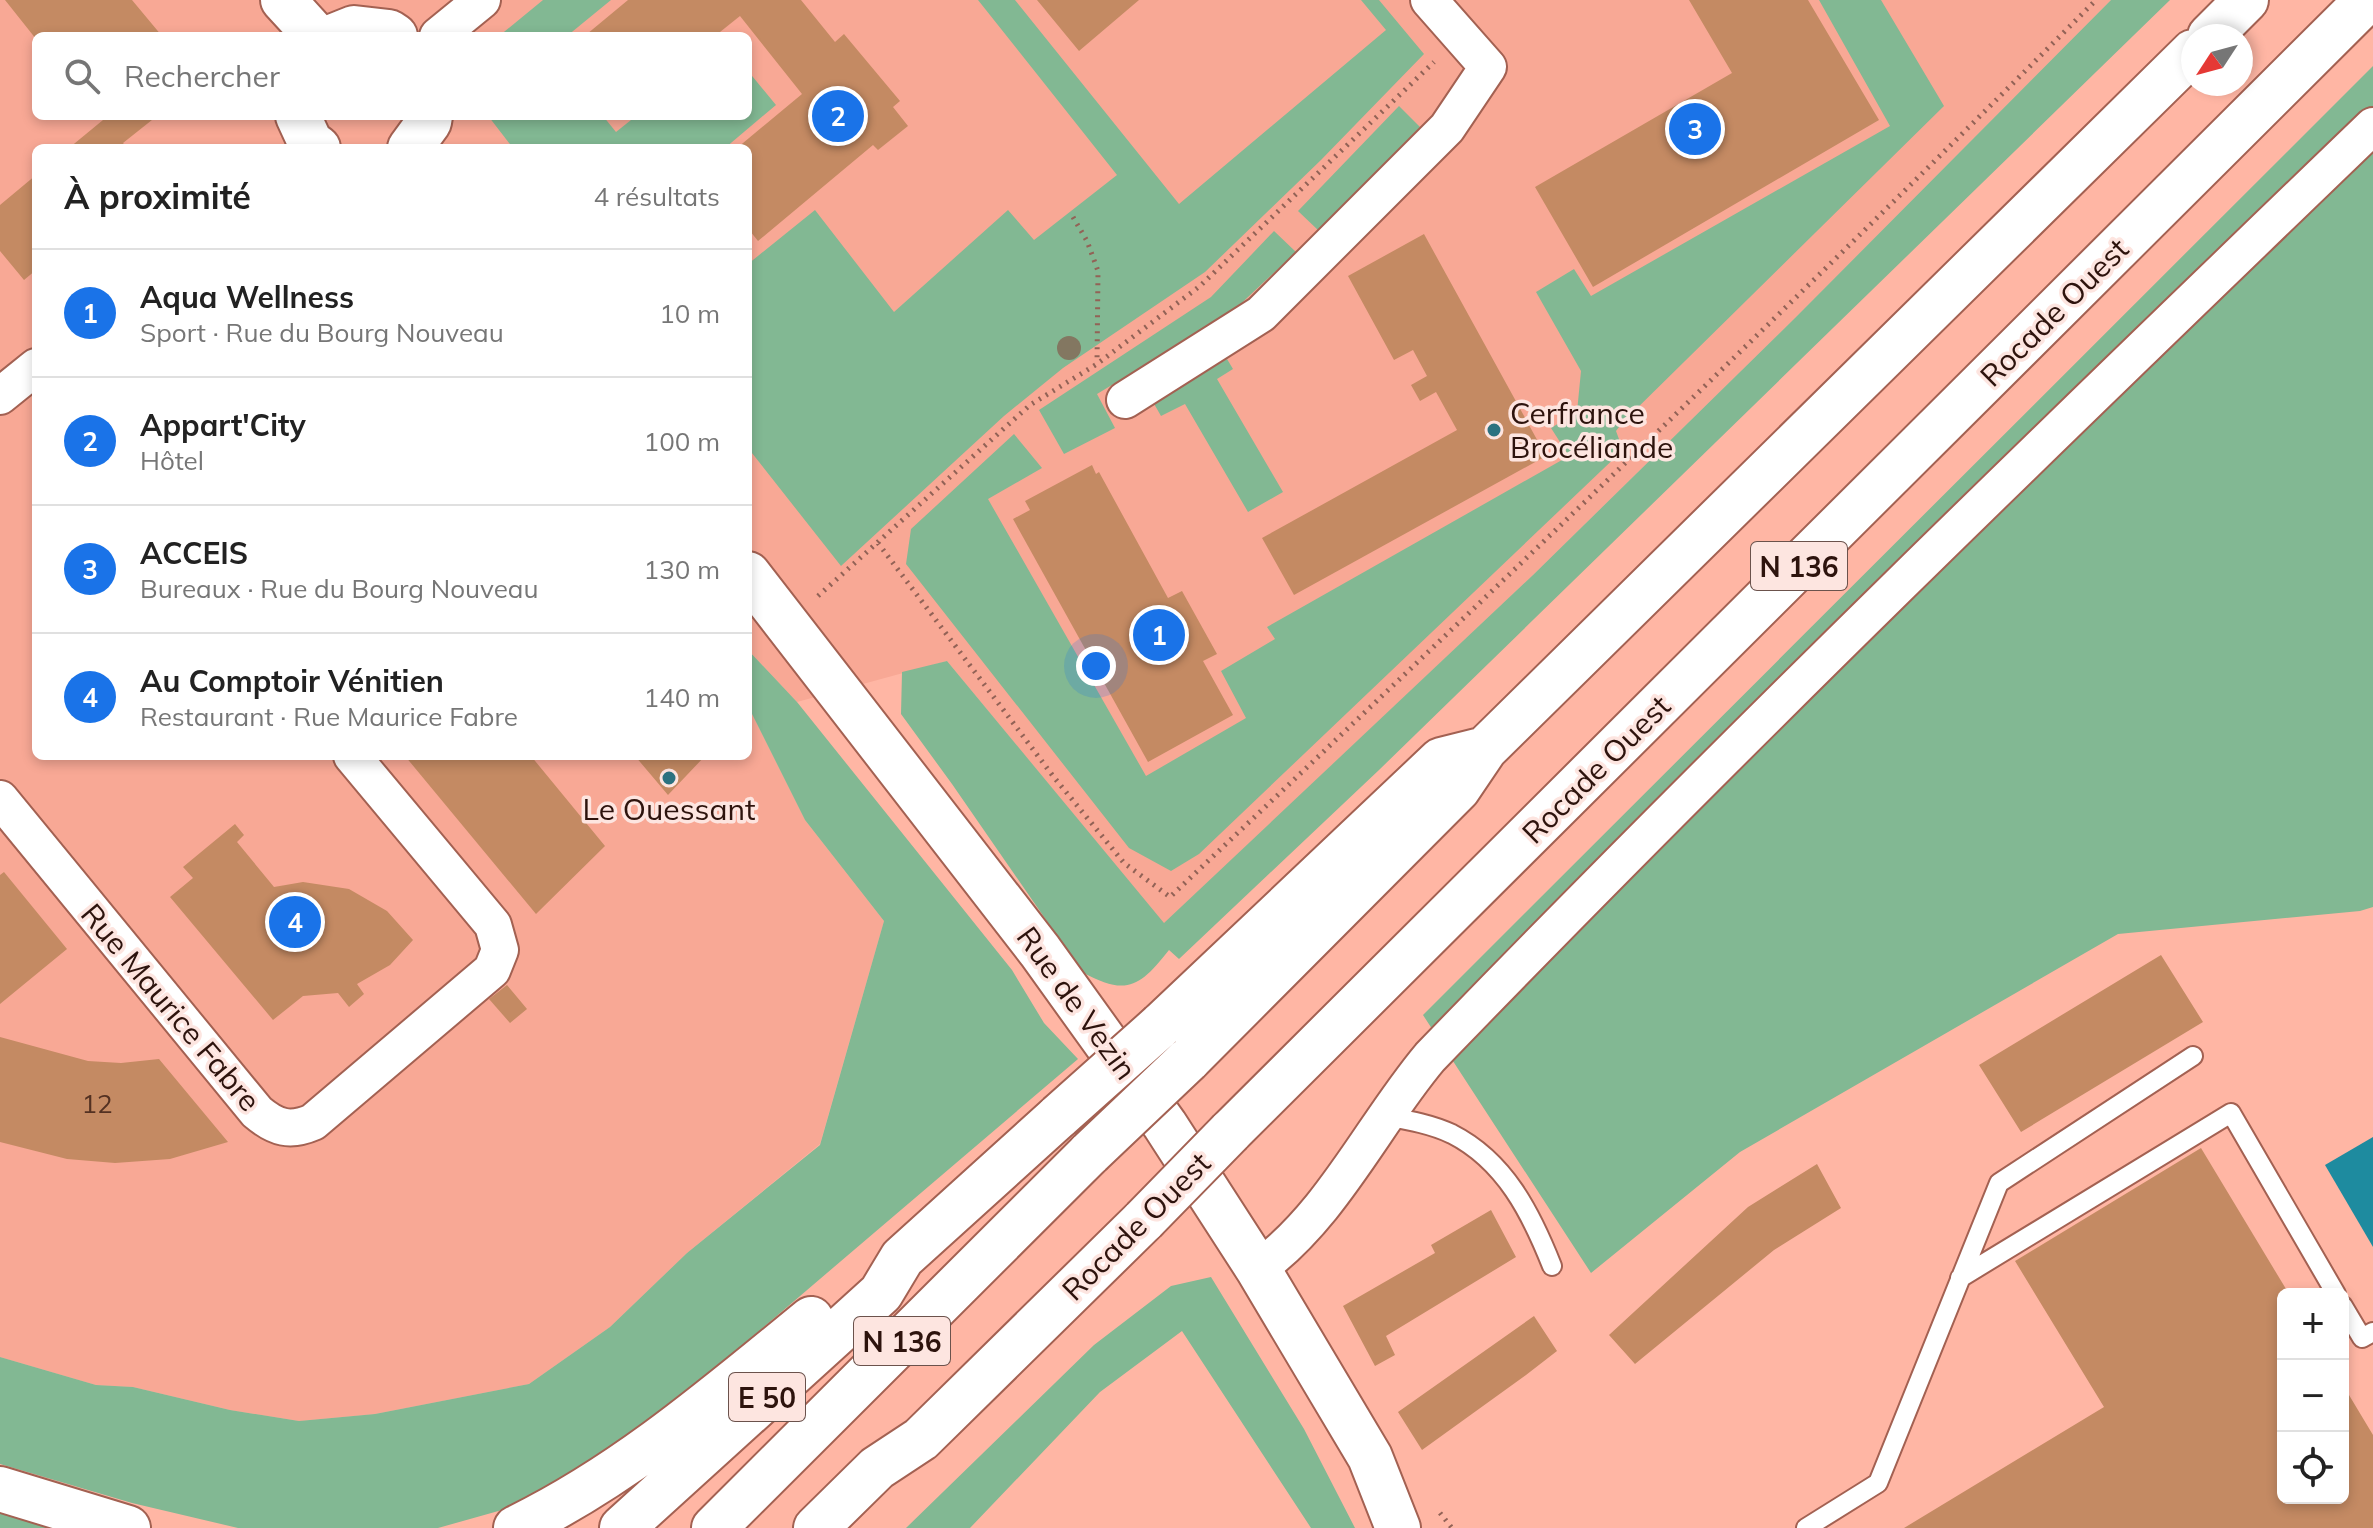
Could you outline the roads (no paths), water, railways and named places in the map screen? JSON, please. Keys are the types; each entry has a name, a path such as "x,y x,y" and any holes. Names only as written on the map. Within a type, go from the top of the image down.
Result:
{"main road":[{"path":"283,0 312,32"},
{"path":"2222,24 2246,0"},
{"name":"Rocade Ouest","path":"816,1528 877,1468 921,1439 1144,1220 2367,0"},
{"path":"344,32 354,28 389,32"},
{"name":"N 136","path":"714,1528 1458,789 1485,749 2181,64"},
{"path":"413,144 429,120"},
{"name":"Rue de Vezin","path":"752,579 1040,951 1165,1125 1258,1269 1370,1457 1398,1528"},
{"path":"516,1528 590,1489 626,1464 755,1365 866,1274 902,1258 1161,1025 1441,760 1485,749"},
{"name":"E 50","path":"622,1528 881,1293 902,1258"},
{"path":"858,1528 895,1491 921,1439"},
{"name":"Rue de Vezin","path":"1370,1457 1431,1528"},
{"path":"0,1489 128,1528"}],"street":[{"path":"443,32 482,0"},
{"path":"1125,400 1261,314 1447,128 1488,67 1429,0"},
{"path":"1258,1269 1312,1219 1430,1057 1597,885 1986,499 2373,126"},
{"path":"0,396 32,372"},
{"name":"Rue Maurice Fabre","path":"0,799 257,1112 284,1129 300,1127 325,1112 492,970 500,950 493,925 355,760"}],"lane":[{"path":"1806,1528 1878,1483 1999,1183 2193,1056"},
{"path":"1960,1278 2231,1113 2333,1288"},
{"path":"1385,1116 1451,1134 1479,1151 1507,1178 1539,1232 1552,1266"},
{"path":"2349,1316 2362,1338 2373,1332"}],"water":[{"path":"2373,1137 2373,1247 2325,1165"}],"place":[{"name":"Appart'City","path":"838,116"},
{"name":"ACCEIS","path":"1695,129"},
{"name":"Cerfrance Brocéliande","path":"1494,430"},
{"name":"Aqua Wellness","path":"1159,635"},
{"name":"Le Ouessant","path":"669,778"},
{"name":"Au Comptoir Vénitien","path":"295,922"}]}
